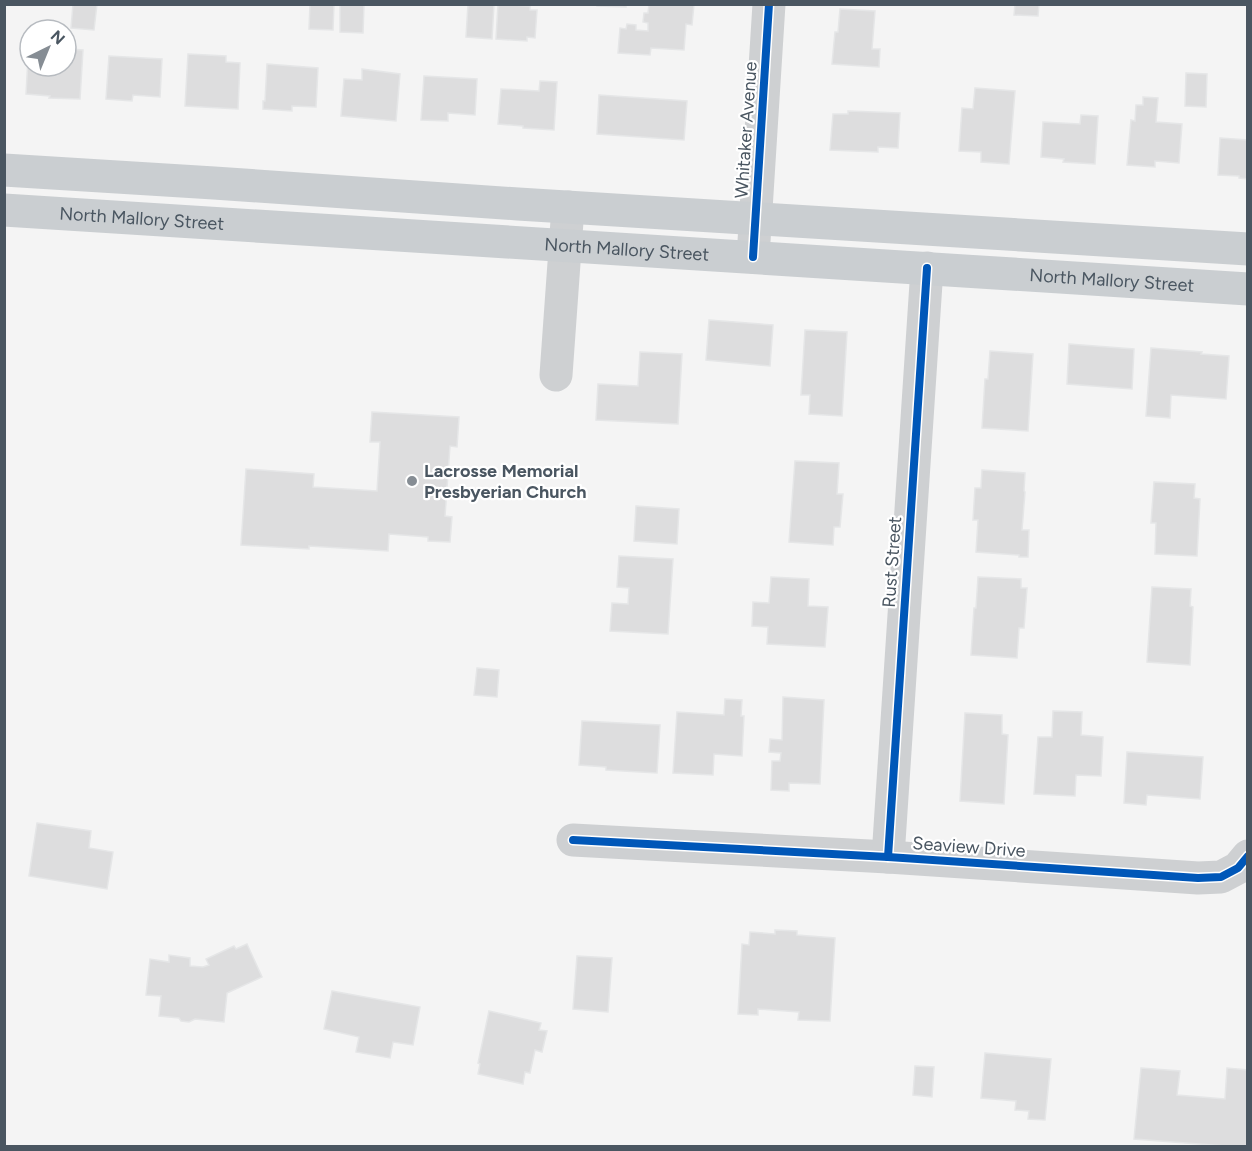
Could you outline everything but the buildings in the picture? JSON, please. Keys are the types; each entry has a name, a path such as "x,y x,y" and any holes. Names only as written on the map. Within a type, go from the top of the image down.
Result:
{"main road":[{"name":"North Mallory Street","path":"4,170 1248,249"},
{"name":"North Mallory Street","path":"4,210 1248,289"}],"street":[{"name":"Whitaker Avenue","path":"753,257 769,4"},
{"path":"556,375 568,207"},
{"name":"Rust Street","path":"888,857 927,268"},
{"name":"Seaview Drive","path":"573,840 888,857 1198,878 1221,877 1238,868 1248,856"}],"cycle path":[{"path":"753,257 769,4"},
{"path":"888,857 927,268"},
{"path":"573,840 888,857 1198,878 1221,877 1238,868 1248,856"}],"place":[{"name":"Lacrosse Memorial Presbyerian Church","path":"412,481"}]}
